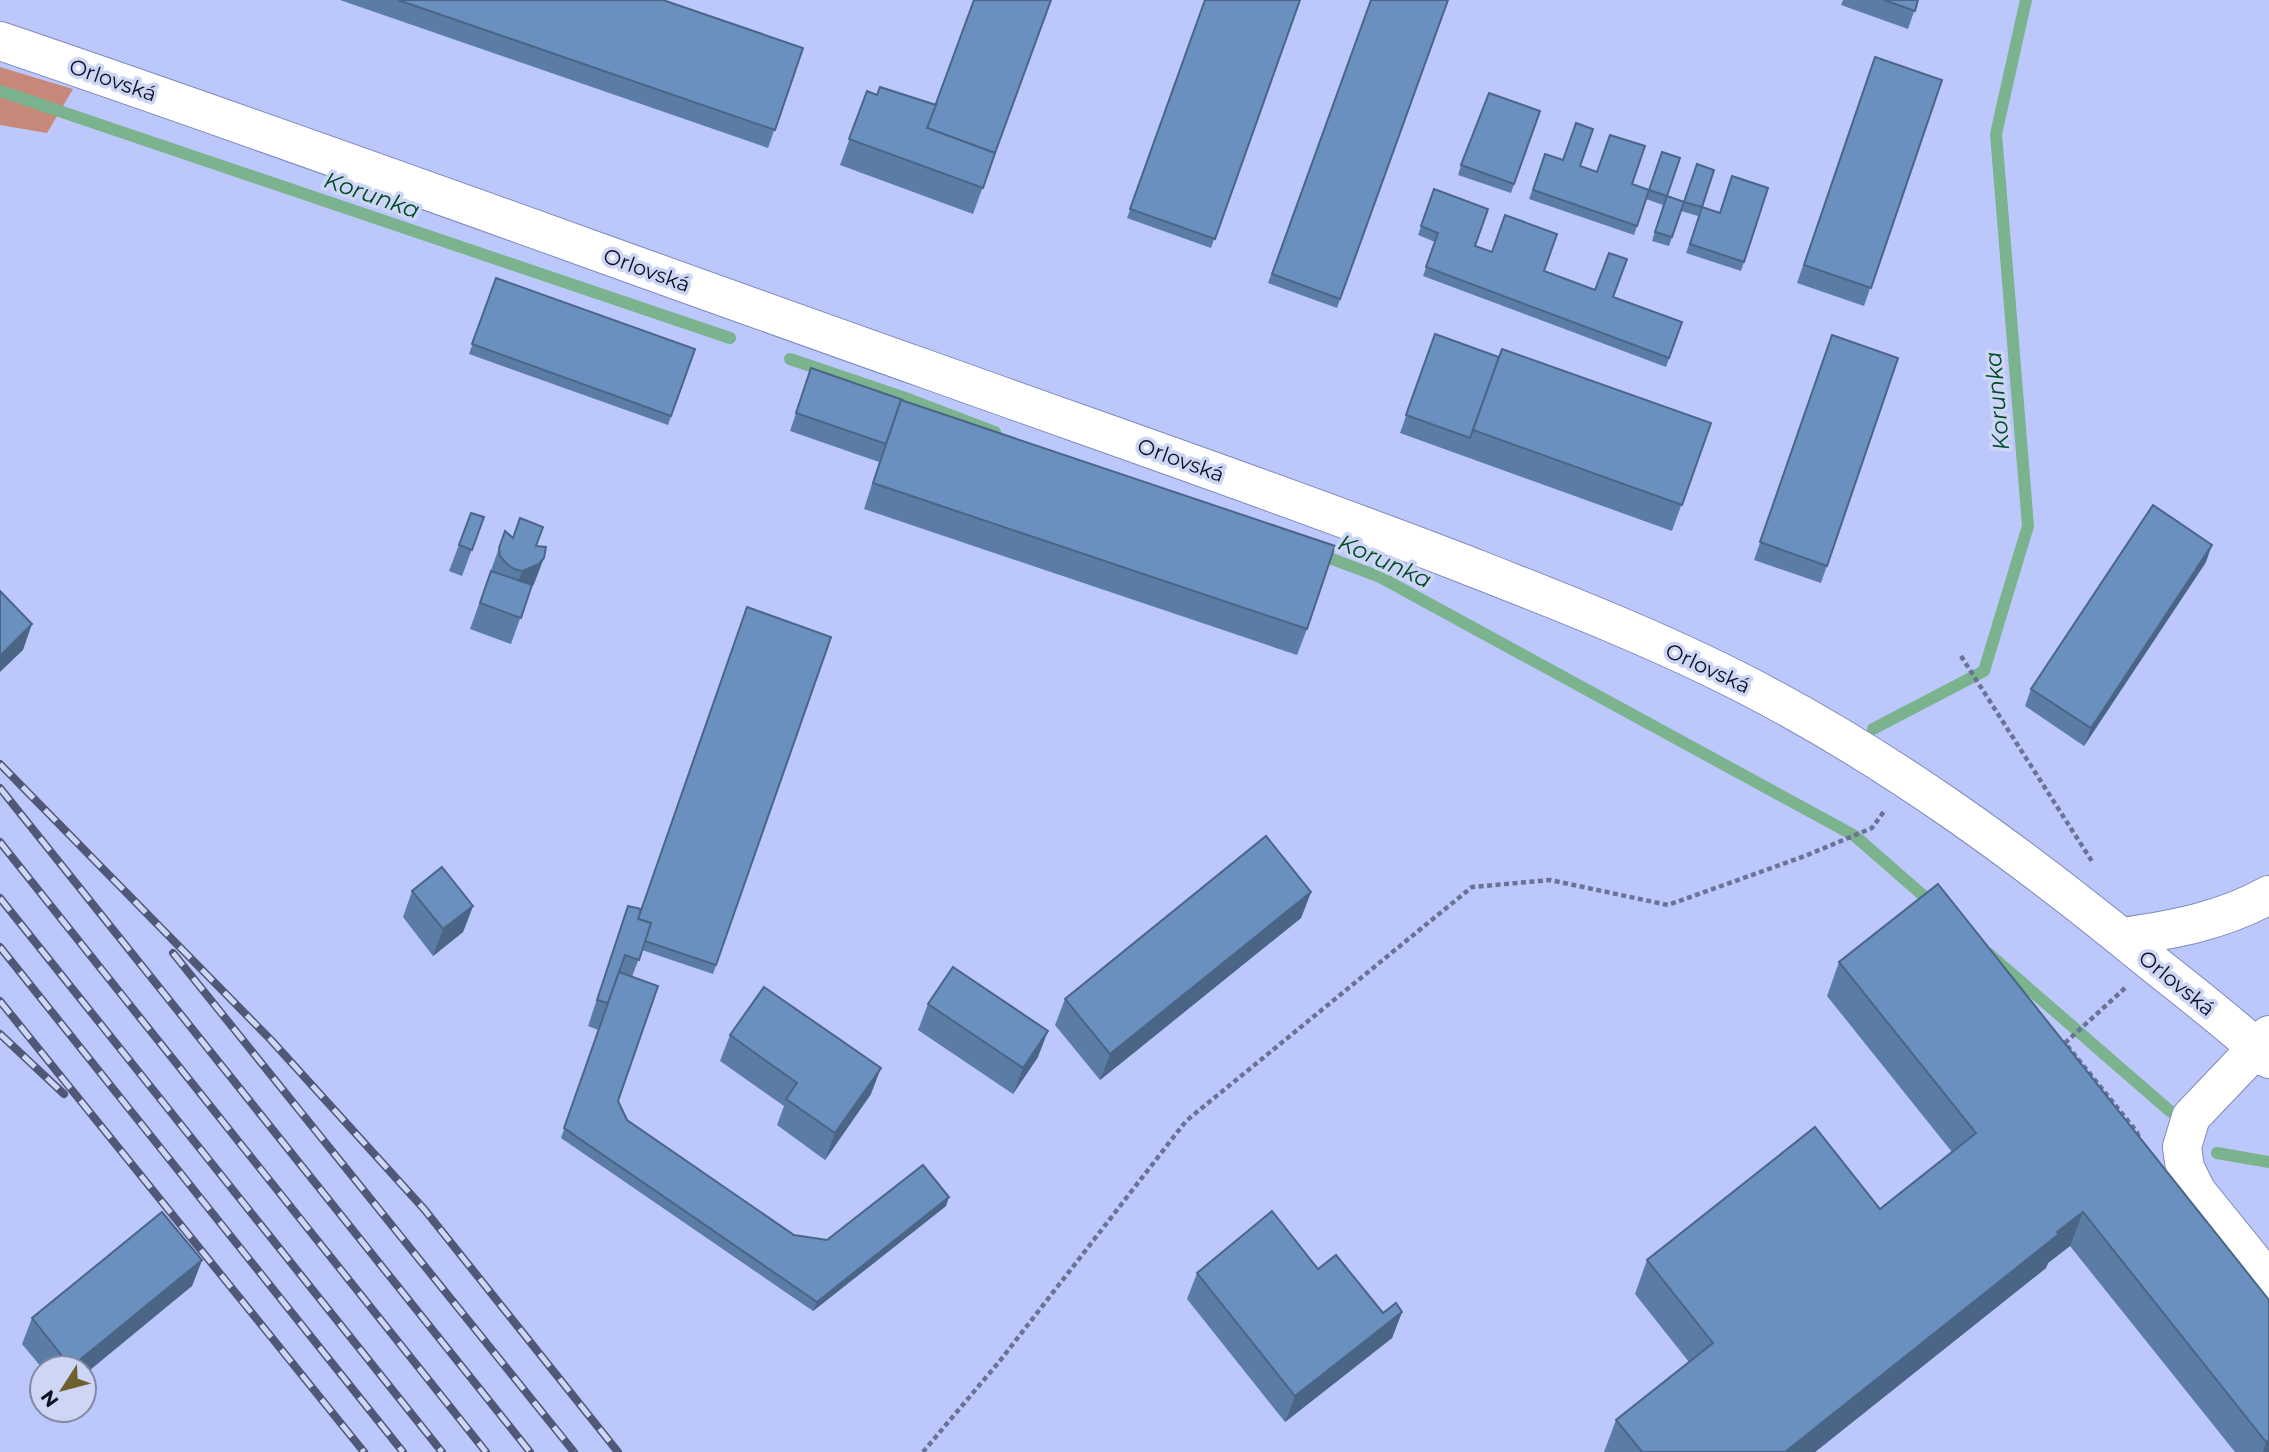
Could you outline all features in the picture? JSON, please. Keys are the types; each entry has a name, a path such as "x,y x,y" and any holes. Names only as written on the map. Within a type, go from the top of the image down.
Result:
{"main road":[{"name":"Orlovská","path":"0,41 1373,529 1583,612 1741,682 1908,778 1969,820 2265,1047"},
{"path":"2107,926 2169,931 2213,920 2269,895"},
{"path":"2265,1047 2191,1117 2182,1147 2185,1168 2197,1192 2269,1281"}],"path":[{"path":"1961,656 2105,882 2107,926"},
{"path":"923,1452 999,1362 1186,1121 1472,887 1550,880 1668,905 1805,856 1871,828 1908,778"},
{"path":"2130,985 2065,1043 2137,1132 2141,1143"}],"shaded area":[{"path":"0,67 73,89 47,133 0,125"}],"building":[{"path":"398,0 663,0 803,48 775,130"},
{"path":"974,0 1051,0 995,153 927,128"},
{"path":"1205,0 1300,0 1215,239 1130,209"},
{"path":"1371,0 1448,0 1340,299 1272,274"},
{"path":"1884,0 1918,0 1915,11"},
{"path":"1875,57 1942,80 1871,288 1804,265"},
{"path":"880,87 936,105 927,128 995,153 983,188 849,139 867,91 877,95"},
{"path":"1489,93 1540,111 1514,184 1461,165"},
{"path":"1576,123 1593,129 1580,166 1597,172 1610,135 1645,146 1632,184 1649,190 1637,226 1533,190 1545,154 1563,160"},
{"path":"1662,152 1680,158 1667,196 1649,190"},
{"path":"1697,164 1714,170 1702,207 1684,202"},
{"path":"1732,176 1768,188 1744,262 1690,244 1702,207 1720,213"},
{"path":"1434,189 1488,209 1475,246 1492,252 1505,215 1557,234 1544,271 1595,290 1609,253 1627,259 1613,297 1682,322 1669,358 1426,267 1438,233 1421,226"},
{"path":"1667,196 1684,202 1672,237 1655,232"},
{"path":"496,278 695,349 671,416 472,344"},
{"path":"1435,334 1499,357 1470,438 1406,415"},
{"path":"1832,335 1898,358 1827,566 1760,542"},
{"path":"1502,349 1711,423 1682,505 1473,430"},
{"path":"811,368 903,400 886,444 796,413"},
{"path":"901,400 1335,546 1307,629 873,483"},
{"path":"2153,505 2212,545 2091,728 2031,689"},
{"path":"471,513 484,517 472,550 459,545"},
{"path":"520,518 543,527 536,546 546,547 544,558 539,564 522,571 506,563 500,556 499,548 505,531 513,538"},
{"path":"491,571 532,585 521,618 480,603"},
{"path":"0,591 32,624 0,656"},
{"path":"747,607 831,637 716,965 645,941 651,923 638,919"},
{"path":"1266,836 1311,892 1110,1054 1065,999"},
{"path":"442,867 473,906 443,929 412,891"},
{"path":"1938,884 2269,1300 2269,1440 2266,1442 2083,1212 1785,1452 1642,1452 1616,1420 1713,1343 1647,1260 1815,1127 1880,1209 1976,1133 1839,962"},
{"path":"628,906 641,909 638,919 651,923 639,960 625,955 608,1003 597,1000"},
{"path":"953,967 1048,1031 1023,1068 928,1004"},
{"path":"619,972 658,986 618,1101 627,1120 794,1235 827,1240 923,1165 949,1197 817,1302 564,1128"},
{"path":"764,987 881,1068 835,1133 786,1099 797,1083 730,1035"},
{"path":"1272,1211 1318,1269 1336,1255 1383,1313 1396,1303 1402,1312 1295,1396 1197,1273"},
{"path":"162,1212 202,1260 87,1354 61,1354 32,1318"}],"waterway":[{"name":"Korunka","path":"1873,729 1984,671 2028,526 1996,134 2026,0"},
{"name":"Korunka","path":"0,91 730,338"},
{"name":"Korunka","path":"790,359 995,432"},
{"name":"Korunka","path":"1316,553 1380,577 1855,836 1934,905"},
{"path":"1989,954 2171,1112"},
{"path":"2217,1153 2269,1162"}],"railway":[{"path":"0,764 271,1040 424,1209 618,1452"},
{"path":"0,788 530,1452"},
{"path":"0,842 486,1452"},
{"path":"0,898 442,1452"},
{"path":"0,947 403,1452"},
{"path":"173,953 574,1452"},
{"path":"0,1001 364,1452"},
{"path":"0,1034 64,1094"}]}
